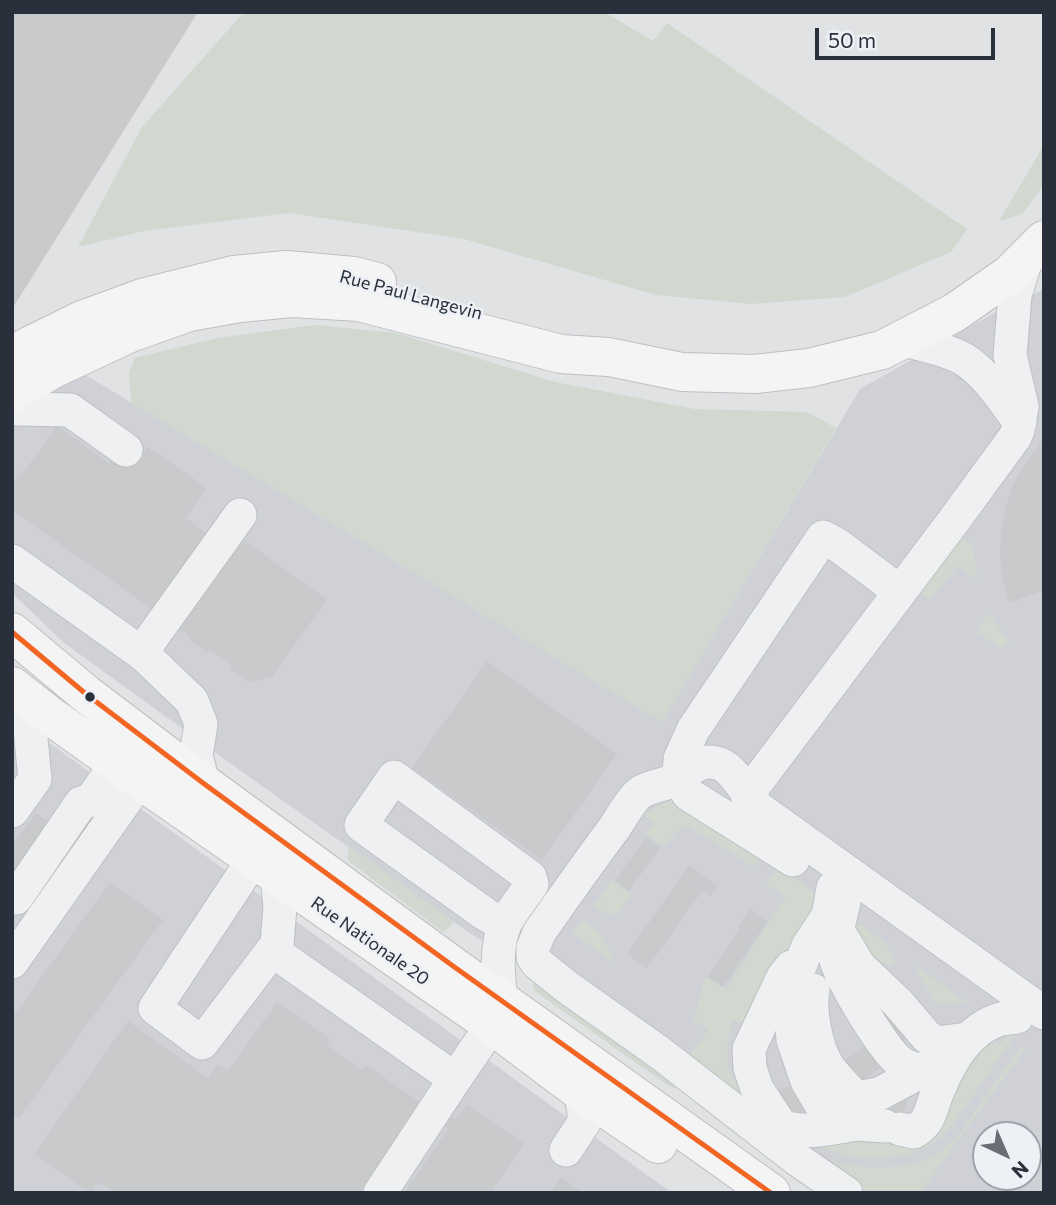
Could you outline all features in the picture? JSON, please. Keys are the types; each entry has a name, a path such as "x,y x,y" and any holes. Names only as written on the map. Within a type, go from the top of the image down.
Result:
{"main road":[{"name":"Rue Paul Langevin","path":"14,409 53,369 130,332 189,312 240,303 292,299 359,302 561,354 608,358 682,372 755,374 809,368 882,349 954,313 1010,274 1035,248"},
{"name":"Rue Paul Langevin","path":"12,355 82,320 142,298 234,275 286,270 366,279 556,337 608,358"},
{"name":"Rue Nationale 20","path":"12,632 86,694 203,783 453,966 496,1013 582,1092 729,1193"},
{"name":"Rue Nationale 20","path":"26,704 128,771 265,868 496,1013 771,1193"}],"lane":[{"path":"747,795 1015,437 1022,406 1010,355 1015,295 1035,248"},
{"path":"902,340 963,358 996,391 1020,422"},
{"path":"1020,422 1044,397"},
{"path":"14,409 70,411 126,450"},
{"path":"141,653 240,514"},
{"path":"900,592 823,537 693,730 680,759 679,778 688,794 779,850 1030,1015"},
{"path":"12,561 141,653 192,701 201,724 196,755 203,783"},
{"path":"12,811 35,779 26,704"},
{"path":"846,1193 567,986 533,957 533,948 539,933 639,793 679,778 690,768 704,762 719,763 729,769 758,808 1030,1015 1044,1037"},
{"path":"35,779 70,802 81,803 91,800 128,771"},
{"path":"12,962 128,771"},
{"path":"453,966 479,951 499,920 532,884 530,877 394,777 361,825 499,920"},
{"path":"12,898 16,898 81,803"},
{"path":"265,868 280,907 277,944 202,1043 155,1008 265,868"},
{"path":"840,892 828,916 827,944 817,971 812,997 815,1032 826,1064 856,1098 879,1094 943,1059 987,1025 1001,1019 1030,1015"},
{"path":"380,1193 496,1013 499,920"},
{"path":"827,944 787,984 749,1049 750,1068 757,1089 782,1127 801,1132 864,1125"},
{"path":"787,984 793,1040 807,1081 826,1113 864,1125 914,1132 921,1128 931,1114 937,1092 943,1059 938,1043 927,1037 898,1003 859,966 827,944"},
{"path":"827,944 851,994 898,1061 914,1069 943,1059"},
{"path":"273,951 455,1079"},
{"path":"566,1150 585,1121 582,1092"}],"shaded area":[{"path":"244,12 604,12 653,41 667,23 967,229 951,252 845,297 751,304 656,295 464,239 289,213 144,231 78,247 142,127"},
{"path":"1044,145 1044,185 1022,214 999,221"},
{"path":"1044,286 1044,1193 840,1193 521,963 471,934 227,761 63,642 12,593 12,418 82,373 662,721 860,389 1003,308 1040,291"},
{"path":"315,325 396,333 555,382 695,409 807,412 836,428 662,722 131,403 129,372 135,358 217,338"},
{"path":"961,536 974,547 977,579 958,566 930,600 920,593"},
{"path":"988,613 1009,641 1003,649 977,632"},
{"path":"12,716 672,1193 12,1193"},
{"path":"666,802 684,804 763,854 754,867 688,826 677,831 664,847 646,834 654,823 643,815"},
{"path":"349,846 455,922 443,932 351,863 347,858"},
{"path":"778,865 822,898 822,914 742,1024 733,1020 727,1058 729,1071 772,1129 806,1143 807,1140 866,1128 924,1140 932,1136 941,1125 948,1097 991,1038 999,1045 1007,1036 1001,1031 1010,1031 1015,1036 949,1130 928,1147 908,1155 875,1159 844,1156 814,1144 799,1150 770,1131 684,1062 708,1030 693,1019 706,976 726,989 785,897 766,883"},
{"path":"612,880 632,894 618,914 610,915 593,906"},
{"path":"583,919 598,931 617,965 572,933"},
{"path":"853,920 884,941 896,963 890,967 862,949"},
{"path":"912,962 967,1003 936,1004"},
{"path":"542,977 682,1078 675,1088 536,992 532,985"},
{"path":"1026,1048 920,1193 858,1193 810,1157 865,1167 884,1167 903,1166 937,1153 959,1134 1019,1049"}],"building":[{"path":"12,12 198,12 14,306 12,304"},
{"path":"57,426 109,463 117,454 134,466 148,447 207,488 186,518 214,539 162,616 12,510 12,485"},
{"path":"1044,438 1044,590 1009,603 1000,558 1005,509 1012,487"},
{"path":"238,536 327,599 272,677 249,682 231,669 231,665 211,651 207,653 175,626"},
{"path":"487,661 617,754 542,860 412,768"},
{"path":"36,813 54,826 12,882 12,845"},
{"path":"646,837 660,847 629,891 615,881"},
{"path":"689,865 718,887 711,896 685,878 702,891 647,968 627,954"},
{"path":"110,882 163,920 19,1118 12,1114 12,1018"},
{"path":"750,909 767,921 755,940 737,928"},
{"path":"739,930 754,941 723,987 708,977"},
{"path":"907,993 923,1017 883,1066 828,1104 766,1121 749,1098 820,1078 873,1040"},
{"path":"277,1002 330,1039 326,1044 362,1070 366,1065 421,1103 359,1193 115,1193 99,1182 89,1193 34,1154 128,1021 208,1078 218,1064 228,1071"},
{"path":"894,1092 909,1095 898,1136 883,1133"},
{"path":"467,1104 524,1144 491,1193 404,1193 448,1129 443,1125 449,1115 455,1119"},
{"path":"561,1177 584,1193 550,1193"}],"transit line":[{"path":"12,632 86,694 203,783 771,1193"}]}
